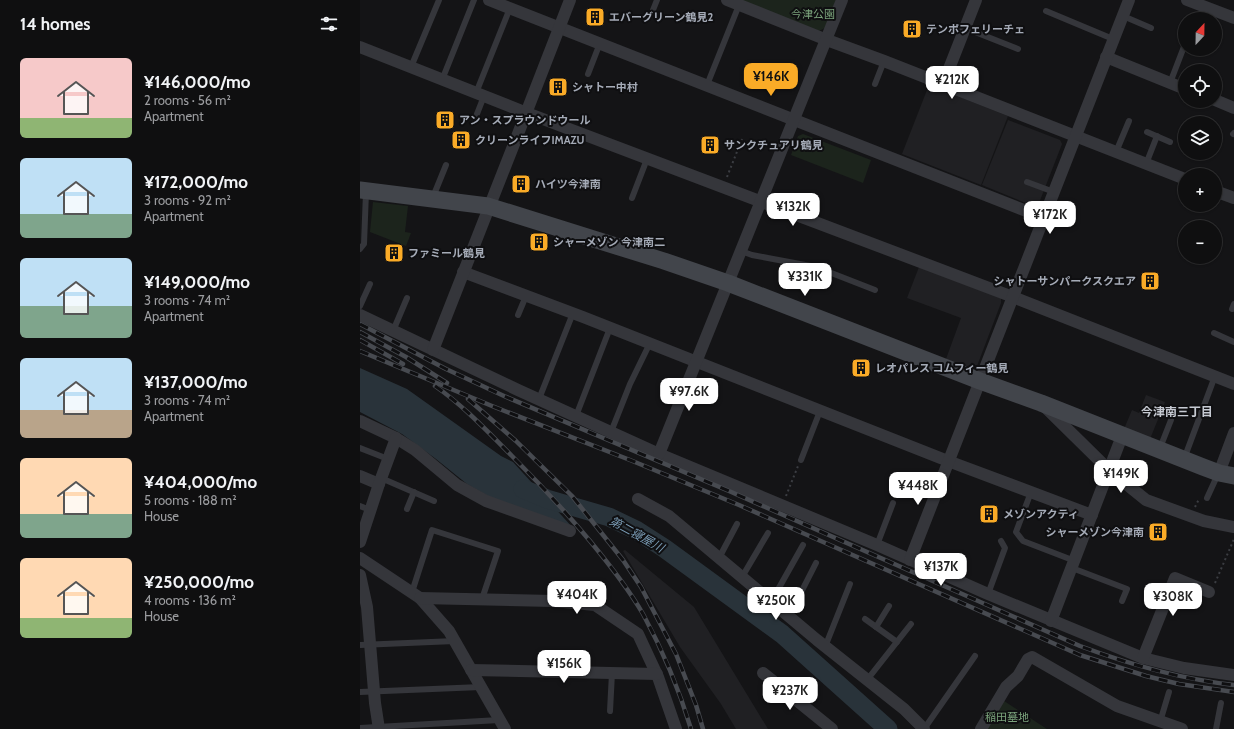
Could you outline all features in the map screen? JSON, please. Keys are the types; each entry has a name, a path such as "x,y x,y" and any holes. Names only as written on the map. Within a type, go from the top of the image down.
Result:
{"street":[{"path":"489,0 1044,218"},
{"path":"433,350 488,206 527,113 570,0"},
{"path":"726,0 1178,176"},
{"path":"659,454 842,0"},
{"path":"944,84 976,0"},
{"path":"910,560 1129,0"},
{"path":"1187,0 1234,18"},
{"path":"360,47 647,159 1013,297 1234,384"},
{"path":"1106,58 1178,86"},
{"path":"1222,103 1234,108"},
{"path":"363,190 488,206 664,261 728,283 1041,403 1183,460 1226,474 1234,433"},
{"path":"1222,193 1234,198"},
{"path":"463,272 573,313 948,461 1092,515"},
{"path":"360,315 539,400 659,454 877,545 1051,621 1143,658 1184,668 1234,675"},
{"path":"1041,403 1109,470 1146,500 1204,521 1234,527"},
{"path":"360,421 396,438 415,450 457,485 486,501 570,531"},
{"path":"1051,621 1122,436"},
{"path":"360,542 365,508 380,481 396,438"},
{"path":"360,476 380,481"},
{"path":"638,499 668,516 771,602 904,709 924,729"},
{"path":"360,558 416,595 449,631 502,724"},
{"path":"360,575 364,607 366,645 379,728"},
{"path":"1143,658 1175,578 1209,592"},
{"path":"416,595 553,601 595,605 638,634 657,674 676,729"},
{"path":"981,729 1006,687 1018,676 1028,659 1032,658 1117,706 1182,729"},
{"path":"471,670 657,674"},
{"path":"763,674 832,729"}],"lane":[{"path":"411,67 439,0"},
{"path":"442,80 474,0"},
{"path":"653,10 657,0"},
{"path":"707,85 739,4"},
{"path":"475,120 480,95 510,8"},
{"path":"1046,11 1113,39"},
{"path":"1123,16 1152,28"},
{"path":"965,28 1018,49"},
{"path":"588,74 600,43"},
{"path":"1170,83 1180,56"},
{"path":"875,84 884,61"},
{"path":"1116,152 1129,121"},
{"path":"1148,132 1170,142"},
{"path":"1146,164 1157,136"},
{"path":"632,198 647,159"},
{"path":"432,199 446,165"},
{"path":"1027,182 1054,192"},
{"path":"360,249 364,244 363,190"},
{"path":"741,251 752,255 816,267 875,290"},
{"path":"360,306 370,284"},
{"path":"518,316 526,296"},
{"path":"393,330 407,298"},
{"path":"539,400 573,313"},
{"path":"576,416 610,328"},
{"path":"1214,333 1234,342"},
{"path":"611,432 630,384 650,344"},
{"path":"1183,460 1215,376"},
{"path":"801,460 820,411"},
{"path":"1159,450 1171,420"},
{"path":"360,448 388,460"},
{"path":"1207,498 1226,474"},
{"path":"380,481 414,492 434,501"},
{"path":"407,509 414,492"},
{"path":"1032,492 1016,532 1023,541 1127,589 1122,601"},
{"path":"877,545 893,503"},
{"path":"719,558 737,524"},
{"path":"416,595 432,530 498,551 482,599"},
{"path":"742,577 768,533"},
{"path":"988,594 1005,548 1001,541"},
{"path":"771,602 802,545"},
{"path":"789,616 816,563"},
{"path":"825,646 850,584"},
{"path":"876,627 889,606"},
{"path":"865,619 897,642"},
{"path":"867,680 910,624"},
{"path":"366,645 455,641"},
{"path":"924,729 975,656"},
{"path":"610,711 612,673"},
{"path":"360,692 481,687"},
{"path":"1160,722 1169,692"},
{"path":"1216,729 1221,703"},
{"path":"360,728 502,724"}],"path":[{"path":"723,188 742,139"},
{"path":"782,505 801,460"},
{"path":"1209,592 1222,569 1234,539"}],"shaded area":[{"path":"929,85 1008,116 981,185 902,154"},
{"path":"1008,120 1060,140 1062,144 1039,203 1033,206 982,185"},
{"path":"919,267 1001,298 1001,303 977,366 971,368 946,359 961,318 907,298"},
{"path":"360,368 407,389 501,456 513,462 573,528 495,500 467,484 402,434 360,412"},
{"path":"1146,395 1165,402 1150,439 1124,429 1132,410 1139,413"},
{"path":"625,550 694,607 768,729 736,729 721,704 680,647 623,551"}],"green space":[{"name":"今津公園","path":"740,0 836,0 825,28 819,31"},
{"path":"803,134 871,160 863,183 791,155 798,136"},
{"path":"373,202 408,206 405,232 411,233 406,246 370,232"},
{"name":"稲田墓地","path":"1004,701 1047,729 986,729"}],"waterway":[{"name":"第二寝屋川","path":"523,489 547,499 609,517 636,530 664,548 782,634 888,729"}],"railway":[{"path":"360,324 446,369 504,396 729,491 1080,646 1118,659 1175,675 1234,685"},
{"path":"360,332 406,357 447,383"},
{"path":"360,340 403,364"},
{"path":"360,351 492,406 630,460 739,505 1080,655 1146,676 1179,684 1234,692"},
{"path":"435,386 456,402 532,476 581,530 618,576 643,614 657,642 676,685 691,729"},
{"path":"468,399 516,441 572,496 623,560 641,587 676,654 696,705 703,729"}],"place":[{"name":"エバーグリーン鶴見2","path":"595,17"},
{"name":"テンポフェリーチェ","path":"912,29"},
{"name":"シャトー中村","path":"558,87"},
{"name":"アン・スプラウンドウール","path":"445,120"},
{"name":"クリーンライフIMAZU","path":"461,140"},
{"name":"サンクチュアリ鶴見","path":"710,145"},
{"name":"ハイツ今津南","path":"521,184"},
{"name":"シャーメゾン 今津南二","path":"539,242"},
{"name":"ファミール鶴見","path":"394,253"},
{"name":"シャトーサンパークスクエア","path":"1150,281"},
{"name":"レオパレス コムフィー鶴見","path":"861,368"},
{"name":"メゾンアクティ","path":"989,514"},
{"name":"シャーメゾン今津南","path":"1158,532"}],"district":[{"name":"今津南三丁目","path":"1177,411"}]}
